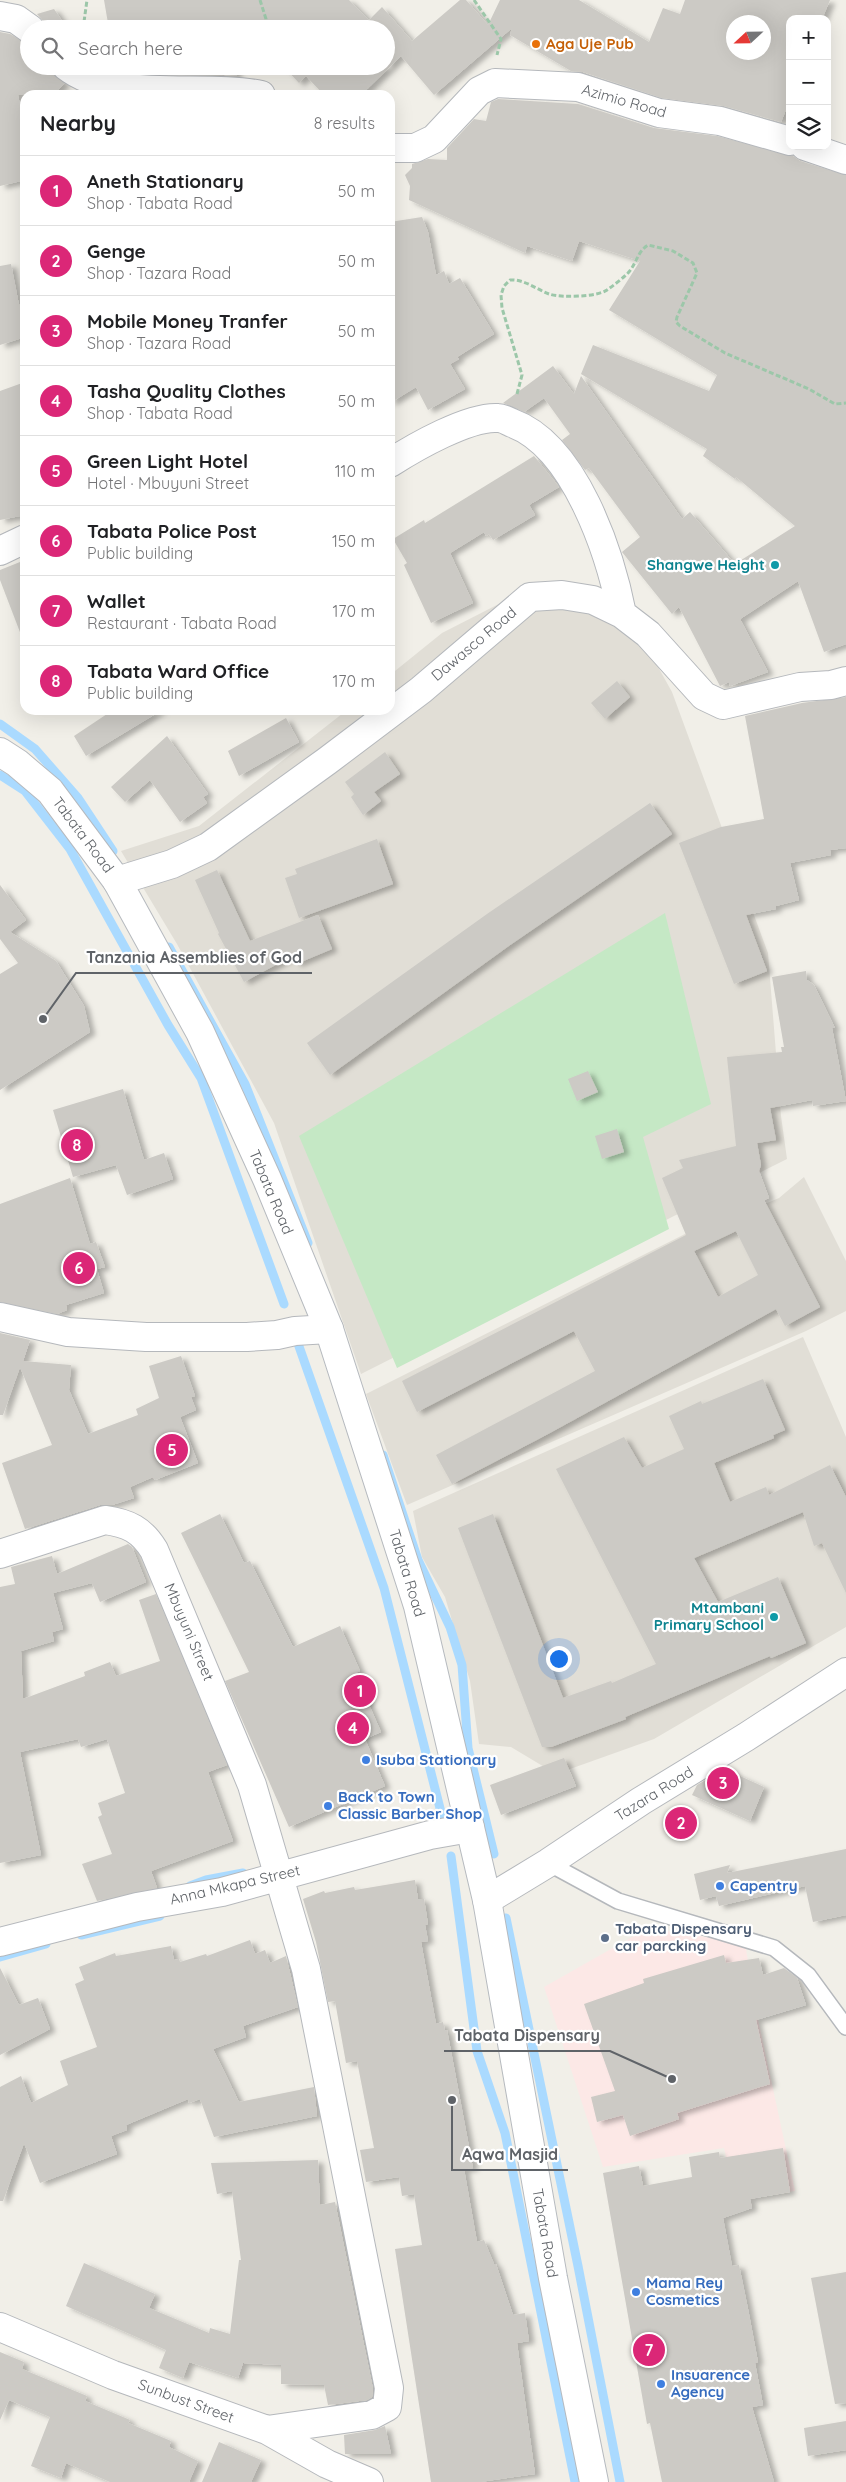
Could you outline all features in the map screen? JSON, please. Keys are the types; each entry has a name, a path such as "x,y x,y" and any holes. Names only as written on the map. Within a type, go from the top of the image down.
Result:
{"street":[{"path":"0,16 16,19 20,22"},
{"path":"80,75 101,84 155,90"},
{"name":"Azimio Road","path":"495,83 578,87 659,113 720,121 786,140"},
{"path":"395,148 416,148 434,139 478,91 495,83"},
{"path":"817,150 846,160"},
{"path":"395,460 411,449 479,420 499,418 529,429 548,446 578,486 600,539 622,614"},
{"path":"0,551 20,542"},
{"name":"Dawasco Road","path":"395,710 421,690 530,597 562,594 593,600 622,614 648,634 704,696 723,705 800,687 846,681"},
{"name":"Dawasco Road","path":"117,881 172,864 208,847 388,715"},
{"name":"Tabata Road","path":"0,752 17,763 50,791 117,881 200,1032 267,1180 329,1330 418,1606 487,1900 553,2278 594,2482"},
{"path":"0,1316 68,1332 146,1336 246,1337 277,1335 295,1331 329,1330"},
{"name":"Mbuyuni Street","path":"0,1554 105,1520 120,1522 134,1528 146,1537 158,1559 248,1776 306,1969 389,2388 387,2407 372,2415 267,2430"},
{"name":"Tazara Road","path":"487,1900 846,1672"},
{"name":"Anna Mkapa Street","path":"0,1942 137,1907 222,1892 430,1835 470,1828"},
{"name":"Sunbust Street","path":"0,2327 114,2375 267,2430 327,2464 369,2482"}],"lane":[{"path":"548,1863 618,1900 774,1948 808,1975 846,2027"}],"path":[{"path":"84,20 87,0"},
{"path":"260,0 266,20"},
{"path":"474,0 501,39 495,61 495,83"},
{"path":"499,418 517,395 522,375 502,308 501,295 504,286 510,280 520,280 552,295 580,296 604,292 628,274 636,262 640,250 648,245 673,251 693,263 697,272 677,317 676,322 680,326 725,354 809,389 835,404 846,403"}],"shaded area":[{"path":"530,588 638,631 672,692 768,953 781,1116 787,1159 361,1374 274,1123 177,944 121,851 199,826 341,715 395,715 395,671 442,633"},
{"path":"804,1177 846,1261 846,1311 806,1331 407,1505 366,1394 685,1234 779,1198"},
{"path":"803,1337 846,1437 846,1627 654,1739 556,1774 511,1747 479,1744 470,1681 445,1597 422,1557 413,1511"},
{"path":"648,1928 745,1943 756,2010 795,2191 736,2199 724,2148 603,2167 544,1987"}],"green space":[{"path":"665,913 711,1104 643,1137 669,1229 397,1368 299,1136"}],"building":[{"path":"104,0 349,0 369,20 107,20"},
{"path":"460,0 466,0 488,25 500,0 579,0 649,42 663,8 680,14 685,0 830,0 824,15 786,15 786,110 781,122 724,106 662,98 583,72 571,71 510,35 512,28 434,95 401,56 395,62 395,22 412,41"},
{"path":"382,7 393,20 369,20"},
{"path":"54,9 62,20 42,20 37,14"},
{"path":"0,32 10,34 20,40 20,75 54,75 65,83 58,90 20,90 20,95 18,95 20,105 20,181 0,186"},
{"path":"291,75 382,75 366,90 319,90 306,76 299,83"},
{"path":"498,99 578,104 654,128 717,136 793,156 800,161 846,175 846,644 824,652 798,581 740,619 768,672 730,686 729,682 720,686 679,607 672,614 622,552 640,537 589,468 585,470 562,440 570,434 544,398 524,412 503,403 553,366 574,394 581,376 682,519 690,512 735,564 795,526 736,477 735,479 703,456 707,449 581,374 593,345 709,391 717,375 609,310 640,261 579,241 572,261 527,246 525,253 409,200 410,186 405,175 412,168 412,164 428,159 447,160 447,148 474,119 486,121 491,102"},
{"path":"422,217 428,232 436,275 444,271 449,284 460,278 494,334 457,357 459,359 450,364 465,389 428,410 416,387 395,400 395,221"},
{"path":"11,264 20,305 20,339 0,345 0,266"},
{"path":"20,384 20,516 0,520 0,391"},
{"path":"534,456 559,487 529,505 535,515 493,540 489,534 486,536 484,532 450,553 473,603 431,623 404,565 407,563 395,542 395,538 424,520 425,523"},
{"path":"20,562 20,632 0,580 0,570"},
{"path":"617,681 630,697 605,719 591,703"},
{"path":"846,697 846,848 830,850 831,855 790,863 799,900 776,906 776,909 746,915 767,971 734,984 679,843 721,827 764,819 745,716 802,703"},
{"path":"106,715 154,715 86,756 74,736"},
{"path":"286,718 299,742 239,776 228,751"},
{"path":"167,736 208,794 203,797 207,803 180,822 150,780 125,802 111,787"},
{"path":"385,752 400,774 374,792 381,801 363,815 351,797 354,794 345,782"},
{"path":"650,803 672,834 510,945 330,1075 307,1043 487,914"},
{"path":"377,839 393,884 299,918 285,878 297,874 295,869"},
{"path":"217,870 250,941 318,915 332,949 296,964 292,956 244,982 218,934 195,880"},
{"path":"0,885 26,920 10,932 56,961 84,1006 90,1032 0,1090 0,974 18,963 0,939"},
{"path":"806,971 807,980 814,985 835,1028 832,1028 846,1101 813,1106 812,1100 770,1108 776,1140 757,1143 761,1165 759,1171 769,1198 764,1200 820,1307 785,1326 776,1309 546,1435 452,1484 436,1455 595,1371 574,1331 417,1412 402,1381 686,1235 662,1178 683,1168 679,1160 736,1146 727,1057 782,1052 781,1047 784,1047 772,977","holes":["736,1231 758,1275 718,1297 694,1251"]},
{"path":"588,1071 598,1092 577,1101 568,1079"},
{"path":"123,1089 144,1160 164,1153 173,1179 127,1195 116,1165 73,1177 53,1110"},
{"path":"617,1129 624,1152 602,1159 595,1136"},
{"path":"70,1178 90,1244 96,1242 105,1267 97,1269 104,1293 66,1305 67,1310 57,1314 0,1302 0,1204"},
{"path":"0,1333 30,1340 23,1361 71,1365 69,1390 88,1434 138,1415 136,1409 159,1398 149,1366 181,1356 195,1396 191,1397 196,1410 180,1417 198,1463 155,1480 153,1477 130,1487 134,1498 112,1505 100,1505 25,1529 2,1463 52,1445 20,1367 3,1415 0,1415"},
{"path":"763,1379 785,1430 773,1435 774,1438 714,1463 730,1502 766,1487 769,1495 830,1465 846,1497 846,1593 822,1543 814,1546 803,1512 694,1558 718,1602 778,1577 806,1643 771,1658 770,1656 625,1717 626,1719 551,1747 542,1747 458,1528 493,1514 563,1698 611,1681 612,1683 656,1664 556,1469 624,1437 642,1468 684,1449 669,1416 701,1401 702,1404"},
{"path":"220,1514 244,1563 250,1561 293,1647 340,1626 360,1671 355,1673 381,1732 365,1739 385,1786 289,1827 225,1681 249,1672 181,1533"},
{"path":"128,1544 132,1547 146,1582 100,1602 92,1583 53,1593 63,1629 52,1632 54,1641 21,1651 23,1699 85,1676 84,1672 110,1662 116,1676 160,1661 139,1600 156,1594 227,1765 208,1772 233,1841 151,1871 157,1888 97,1901 82,1864 112,1854 98,1817 102,1815 98,1803 125,1793 107,1739 81,1747 78,1739 20,1752 41,1855 0,1863 0,1587 15,1584 11,1567 52,1556 57,1574"},
{"path":"564,1758 576,1786 501,1815 490,1785"},
{"path":"729,1771 764,1787 750,1821 692,1795 697,1785 719,1772 727,1775"},
{"path":"846,1849 846,1915 813,1922 805,1886 719,1906 716,1896 700,1900 694,1874 730,1865 727,1873"},
{"path":"415,1880 418,1899 424,1899 428,1924 425,1925 428,1941 421,1942 436,2024 443,2022 445,2031 447,2030 473,2168 464,2169 477,2242 484,2240 494,2264 496,2264 513,2315 525,2313 529,2341 517,2343 535,2474 480,2482 431,2482 395,2249 422,2245 414,2194 402,2196 399,2177 366,2182 360,2150 374,2148 357,2061 346,2063 335,2001 328,2002 316,1942 303,1899 324,1891 325,1893 354,1887 355,1890"},
{"path":"250,1940 255,1954 265,1950 270,1963 286,1956 298,2007 243,2026 246,2037 213,2049 239,2102 314,2087 317,2116 214,2137 200,2099 189,2103 188,2099 126,2125 127,2130 111,2136 117,2154 40,2183 24,2143 3,2201 0,2201 0,2087 21,2076 31,2103 68,2085 60,2061 97,2047 75,1984 84,1980 79,1967 115,1953 116,1956 171,1946 174,1960 179,1959 180,1962 206,1954 207,1956"},
{"path":"724,1955 726,1963 759,1958 763,1975 784,1968 797,1978 806,2005 756,2020 770,2084 677,2113 679,2119 630,2136 623,2115 597,2122 591,2097 615,2091 584,2004 644,1983 643,1979"},
{"path":"0,1968 19,2005 38,1998 50,2029 0,2055"},
{"path":"783,2148 790,2192 750,2199 752,2208 723,2218 732,2266 739,2265 758,2362 755,2363 763,2405 752,2407 774,2482 662,2482 650,2423 647,2424 603,2173 639,2166 643,2186 692,2177 689,2157 719,2152 720,2158"},
{"path":"318,2160 320,2205 335,2202 373,2389 372,2397 367,2400 328,2405 324,2385 281,2384 281,2365 243,2363 238,2378 189,2362 183,2378 159,2368 166,2350 66,2306 84,2263 155,2294 149,2308 209,2333 210,2328 230,2334 239,2260 241,2260 232,2191 217,2194 211,2163"},
{"path":"846,2272 846,2403 835,2404 811,2278"},
{"path":"0,2352 24,2362 22,2369 87,2396 85,2401 130,2420 128,2423 171,2441 169,2447 198,2461 189,2482 110,2482 66,2463 61,2478 31,2466 50,2417 9,2400 0,2420"},
{"path":"846,2421 846,2450 808,2456 804,2428"},
{"path":"385,2426 391,2454 345,2454 344,2435 375,2430"},
{"path":"219,2442 261,2460 251,2482 202,2482"}],"waterway":[{"path":"0,724 35,749 78,798 113,851"},
{"path":"0,775 25,791 70,849 168,1025 201,1078 284,1304"},
{"path":"169,947 245,1084 308,1243"},
{"path":"295,1335 384,1588 444,1824"},
{"path":"383,1455 418,1560 450,1627 462,1665 468,1748 494,1854"},
{"path":"451,1856 477,2051 505,2133 575,2482"},
{"path":"190,1886 206,1880 243,1873"},
{"path":"81,1935 160,1916"},
{"path":"506,1918 578,2266 620,2482"},
{"path":"0,1957 46,1944"}],"place":[{"name":"Aga Uje Pub","path":"536,44"},
{"name":"Shangwe Height","path":"775,565"},
{"name":"Tanzania Assemblies of God","path":"43,1019"},
{"name":"Tabata Ward Office","path":"77,1145"},
{"name":"Tabata Police Post","path":"79,1268"},
{"name":"Green Light Hotel","path":"172,1450"},
{"name":"Mtambani Primary School","path":"774,1617"},
{"name":"Aneth Stationary","path":"360,1691"},
{"name":"Tasha Quality Clothes","path":"353,1728"},
{"name":"Isuba Stationary","path":"366,1760"},
{"name":"Mobile Money Tranfer","path":"723,1783"},
{"name":"Back to Town Classic Barber Shop","path":"328,1806"},
{"name":"Genge","path":"681,1823"},
{"name":"Capentry","path":"720,1886"},
{"name":"Tabata Dispensary car parcking","path":"605,1938"},
{"name":"Tabata Dispensary","path":"672,2079"},
{"name":"Aqwa Masjid","path":"452,2100"},
{"name":"Mama Rey Cosmetics","path":"636,2292"},
{"name":"Wallet","path":"649,2350"},
{"name":"Insuarence Agency","path":"661,2384"}]}
